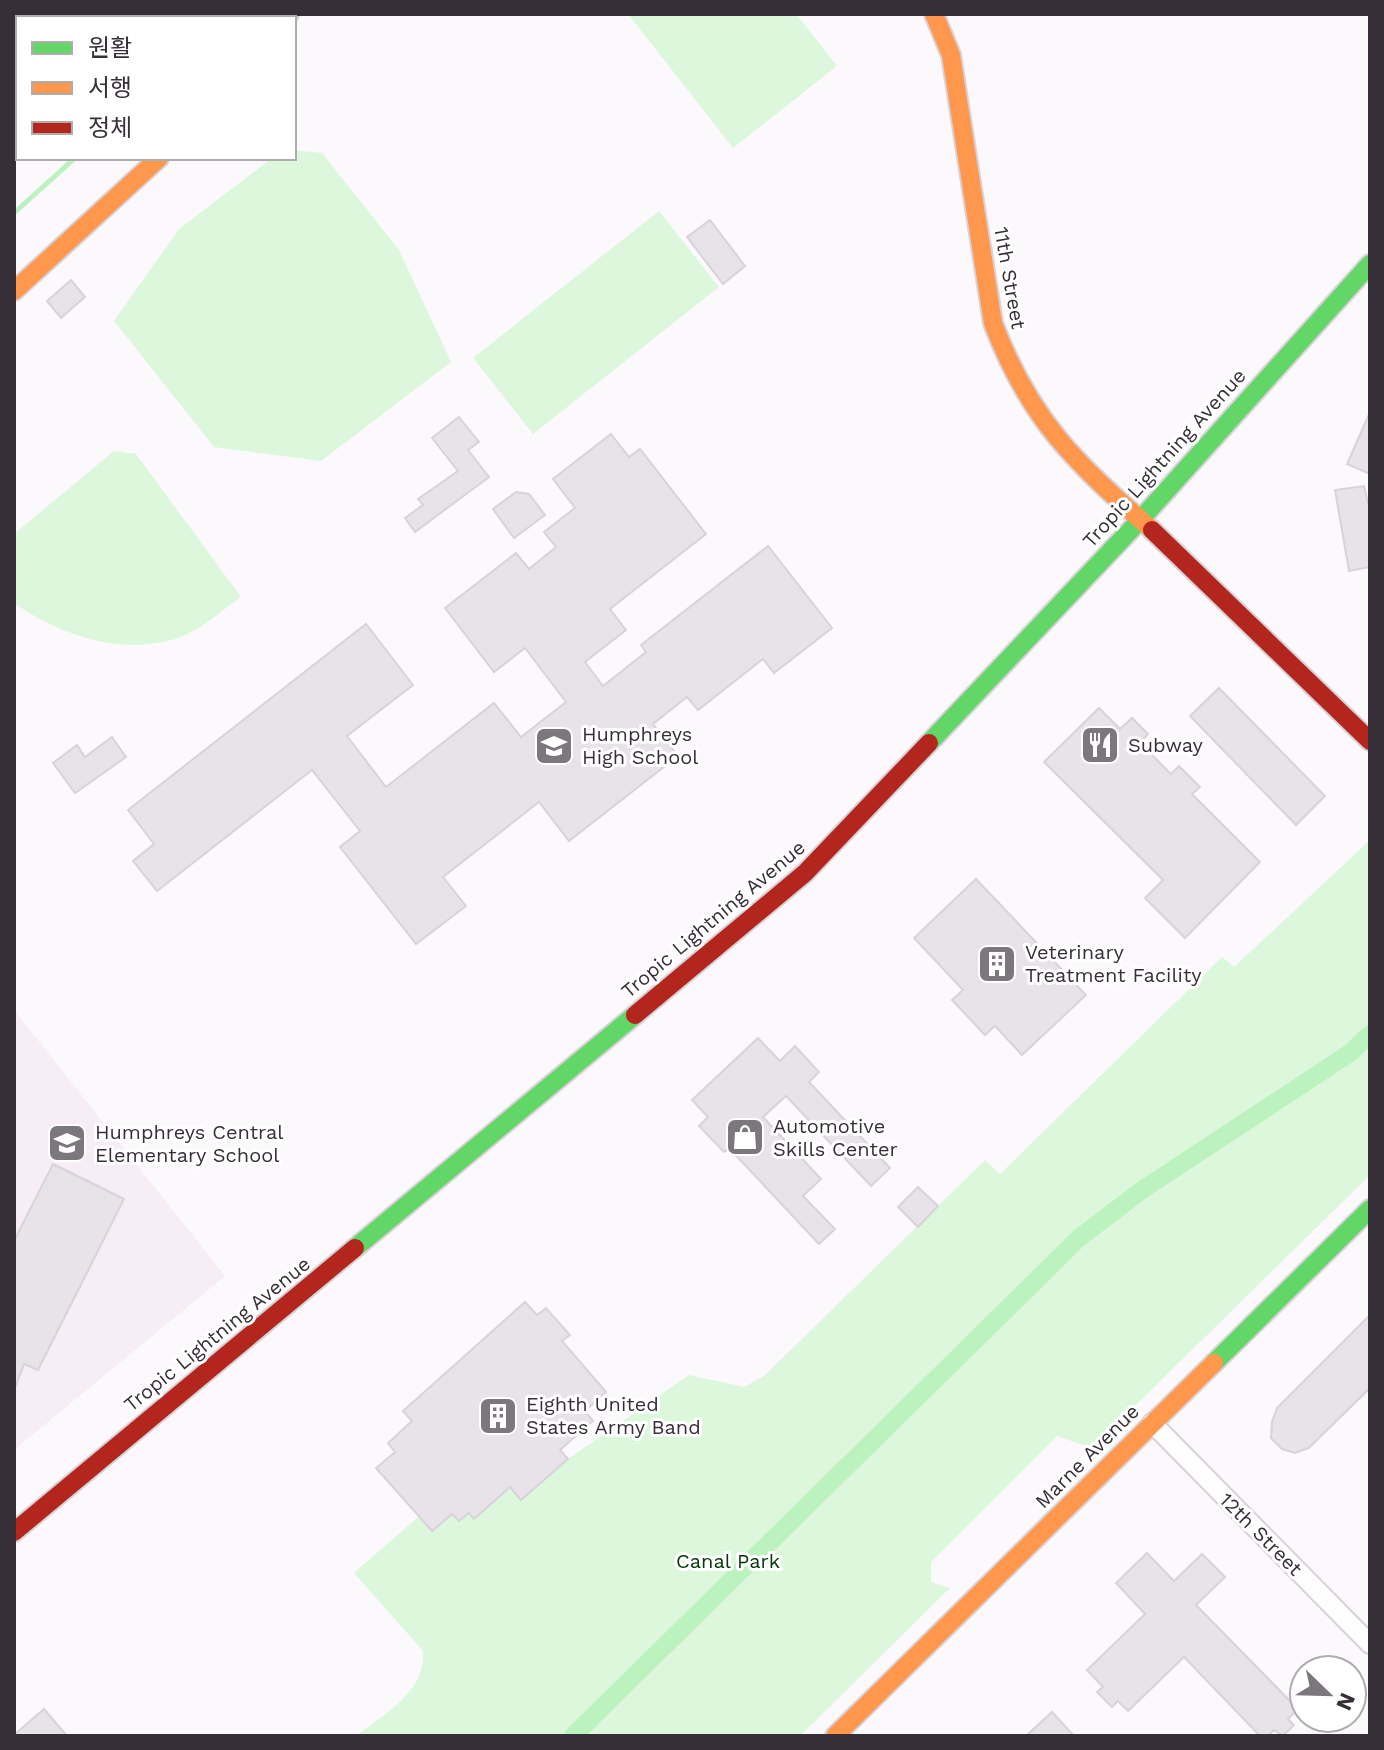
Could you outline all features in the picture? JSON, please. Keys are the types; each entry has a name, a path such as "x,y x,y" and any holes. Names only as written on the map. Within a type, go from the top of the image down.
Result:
{"main road":[{"name":"11th Street","path":"934,14 951,55 960,98 993,323 1004,359 1024,399 1049,435 1075,463 1141,519 1302,670 1370,741"},
{"path":"14,291 157,160"},
{"name":"Tropic Lightning Avenue","path":"14,1532 805,873 1141,519 1370,264"},
{"name":"Marne Avenue","path":"835,1736 1370,1209"}],"street":[{"name":"12th Street","path":"1152,1423 1370,1644"}],"shaded area":[{"name":"Humphreys Central Elementary School","path":"14,1010 225,1276 14,1450"}],"green space":[{"path":"628,14 796,14 837,66 733,148"},
{"path":"296,150 322,153 399,250 451,362 321,461 214,447 114,321 179,229 269,160 296,160"},
{"path":"659,211 719,287 533,434 473,358"},
{"path":"114,451 136,454 241,597 199,627 172,640 130,645 89,639 50,624 14,603 14,534"},
{"name":"Canal Park","path":"1370,840 1370,1175 1092,1448 1057,1436 931,1562 931,1582 950,1588 800,1736 356,1736 391,1710 411,1690 422,1665 423,1651 354,1573 419,1516 432,1531 452,1514 459,1521 469,1513 475,1518 510,1487 521,1500 568,1459 689,1375 744,1387 764,1376 985,1160 1000,1174 1222,957 1234,967"}],"building":[{"path":"710,220 745,266 723,284 687,237"},
{"path":"71,280 85,297 61,318 47,301"},
{"path":"1370,412 1370,474 1347,464"},
{"path":"459,417 479,442 468,450 489,477 415,532 405,518 423,505 418,499 458,471 432,438"},
{"name":"Humphreys High School","path":"611,434 629,457 640,449 706,534 610,609 626,630 585,662 603,686 646,652 641,645 768,546 832,628 774,673 763,659 698,710 687,697 653,724 678,756 569,841 539,802 443,877 466,906 416,944 340,847 360,831 312,770 157,891 133,861 154,844 128,810 366,624 413,685 347,736 386,787 494,703 521,737 566,702 525,648 494,672 445,608 516,553 529,569 556,547 544,532 575,508 553,479"},
{"path":"1364,486 1370,511 1370,567 1349,571 1335,490"},
{"path":"516,492 529,494 545,515 514,538 493,509"},
{"path":"1219,688 1325,796 1296,825 1190,716"},
{"path":"1099,708 1120,729 1132,718 1148,734 1140,743 1171,774 1179,766 1200,787 1192,794 1260,862 1185,938 1145,898 1163,880 1044,762"},
{"path":"112,737 126,757 75,793 53,763 77,745 85,757"},
{"name":"Veterinary Treatment Facility","path":"976,879 1086,995 1022,1055 995,1026 985,1035 952,1000 963,990 914,938"},
{"name":"Automotive Skills Center","path":"758,1038 780,1061 795,1046 819,1072 809,1082 890,1168 871,1186 786,1096 763,1117 821,1179 803,1196 835,1229 819,1244 729,1148 724,1152 699,1126 708,1117 692,1100"},
{"path":"53,1164 124,1199 38,1370 24,1364 15,1388 14,1241"},
{"path":"918,1187 938,1206 918,1227 898,1207"},
{"name":"Eighth United States Army Band","path":"525,1302 537,1315 546,1308 570,1335 562,1341 606,1392 585,1411 593,1421 560,1450 568,1459 521,1500 510,1487 474,1519 469,1513 459,1521 452,1514 432,1531 376,1468 395,1452 388,1443 412,1421 403,1411"},
{"path":"1370,1315 1370,1388 1309,1448 1295,1453 1282,1449 1271,1438 1277,1408"},
{"path":"1147,1553 1174,1581 1202,1554 1225,1577 1196,1605 1288,1699 1288,1731 1283,1736 1274,1730 1268,1736 1260,1736 1184,1657 1128,1711 1118,1701 1112,1707 1097,1692 1103,1687 1087,1670 1145,1614 1116,1583"},
{"path":"44,1709 67,1736 14,1736 14,1735"},
{"path":"1052,1712 1074,1736 1026,1736"}],"waterway":[{"path":"14,213 73,160"},
{"path":"573,1736 1079,1238 1142,1190 1350,1053 1370,1034"}],"traffic: fast":[{"path":"929,743 1141,519 1370,264"},
{"path":"355,1248 635,1015"},
{"path":"1214,1363 1370,1209"}],"traffic: slow":[{"path":"934,14 951,55 993,323 1007,357 1023,387 1058,438 1100,483 1152,530"},
{"path":"14,291 157,160"},
{"path":"835,1736 1214,1363"}],"traffic: jam":[{"path":"1152,530 1370,741"},
{"path":"635,1015 805,873 929,743"},
{"path":"14,1532 355,1248"}],"place":[{"name":"Subway","path":"1100,745"},
{"name":"Humphreys High School","path":"554,746"},
{"name":"Veterinary Treatment Facility","path":"997,964"},
{"name":"Automotive Skills Center","path":"745,1137"},
{"name":"Humphreys Central Elementary School","path":"67,1143"},
{"name":"Eighth United States Army Band","path":"498,1416"}]}
